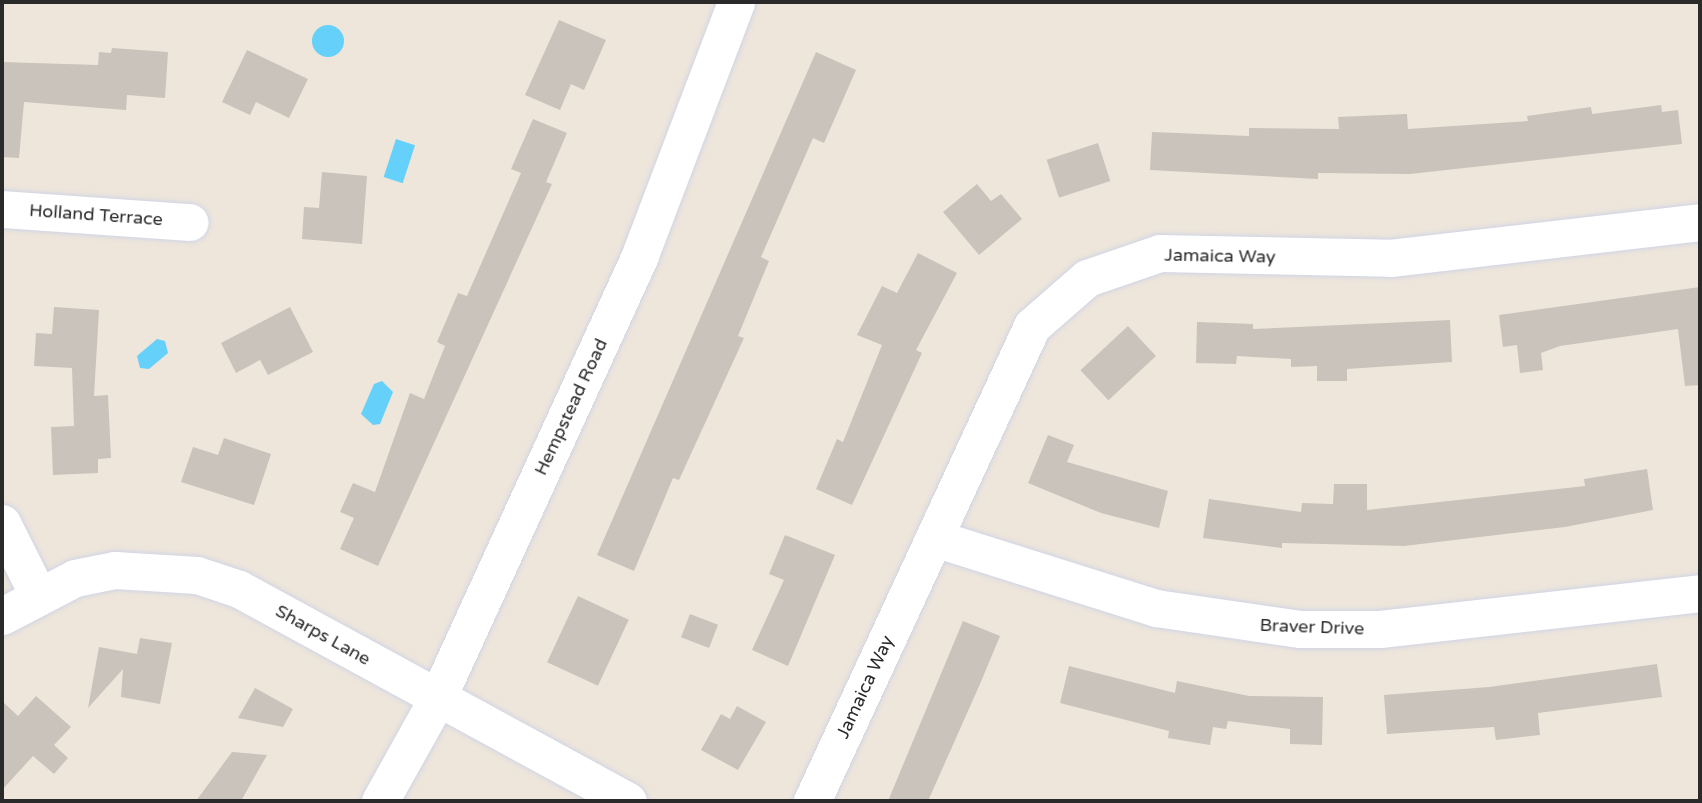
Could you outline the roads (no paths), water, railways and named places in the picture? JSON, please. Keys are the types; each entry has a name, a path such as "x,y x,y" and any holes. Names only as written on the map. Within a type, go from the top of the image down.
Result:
{"street":[{"name":"Hempstead Road","path":"380,801 437,699 640,255 736,2"},
{"name":"Holland Terrace","path":"2,209 190,222"},
{"name":"Jamaica Way","path":"812,801 1032,326 1087,278 1126,261 1198,252 1390,258 1700,222"},
{"path":"2,523 37,593"},
{"name":"Braver Drive","path":"934,538 1156,608 1300,629 1380,629 1700,593"},
{"name":"Sharps Lane","path":"2,616 37,593 115,570 197,575 239,589 628,801"}],"water":[{"path":"328,25 339,30 344,41 339,52 328,57 317,52 312,41 317,30"},
{"path":"396,139 415,145 403,183 384,177"},
{"path":"157,339 165,341 168,353 149,369 140,368 137,356"},
{"path":"382,381 393,392 380,424 373,425 361,414 374,384"}]}
